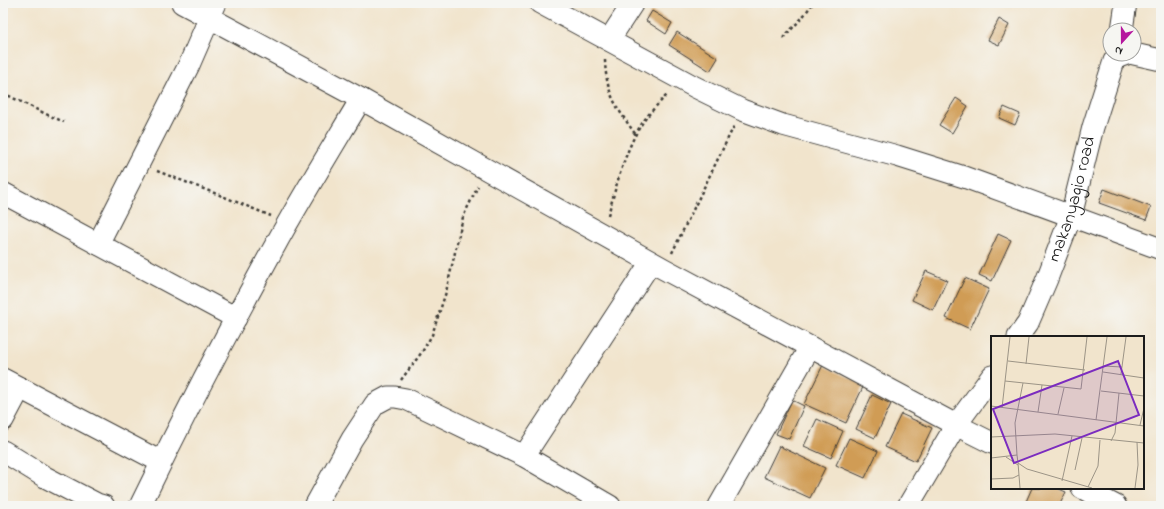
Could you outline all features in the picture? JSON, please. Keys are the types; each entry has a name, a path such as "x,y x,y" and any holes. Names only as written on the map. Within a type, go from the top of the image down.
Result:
{"street":[{"path":"182,3 213,10 361,99 602,235 991,442"},
{"path":"540,3 742,110 783,125 897,156 964,177 1161,248"},
{"path":"609,40 632,3"},
{"path":"1123,22 1126,3"},
{"path":"98,244 189,65 213,10"},
{"name":"makanyagio road","path":"1142,57 1161,60"},
{"name":"makanyagio road","path":"1019,336 1028,323 1071,216 1093,127 1106,81 1114,62"},
{"path":"140,506 161,462 236,318 288,224 361,99"},
{"path":"3,193 236,318"},
{"path":"524,456 658,266"},
{"path":"719,506 810,346"},
{"path":"908,506 956,425 991,377"},
{"path":"3,420 11,383 161,462"},
{"path":"315,506 352,438 375,404 388,397 406,399 524,456 610,506"},
{"path":"3,451 45,476 97,504 104,506"},
{"path":"1082,495 1116,506"}],"path":[{"path":"783,38 802,18 813,3"},
{"path":"609,40 605,56 611,97 636,135"},
{"path":"602,235 618,181 636,135 644,122 681,79"},
{"path":"3,93 64,122"},
{"path":"658,266 742,110"},
{"path":"139,163 288,224"},
{"path":"388,397 422,352 432,335 446,292 463,217 485,169"}],"building":[{"path":"652,11 672,23 666,34 646,21"},
{"path":"999,19 1009,25 999,45 988,40"},
{"path":"677,32 718,58 710,71 669,45"},
{"path":"956,98 968,106 952,133 939,125"},
{"path":"1004,107 1020,114 1015,125 999,118"},
{"path":"1104,189 1151,207 1146,220 1099,203"},
{"path":"998,234 1011,240 992,281 979,275"},
{"path":"926,271 947,280 933,310 912,300"},
{"path":"965,278 989,289 970,329 946,318"},
{"path":"823,365 864,385 846,423 804,404"},
{"path":"872,395 891,404 875,438 856,429"},
{"path":"792,400 804,406 789,439 776,434"},
{"path":"901,414 932,428 916,461 885,447"},
{"path":"817,419 843,431 831,458 804,446"},
{"path":"849,438 878,451 865,478 836,465"},
{"path":"779,446 825,468 810,498 764,477"},
{"path":"1032,489 1059,489 1066,492 1059,506 1024,506"}]}
